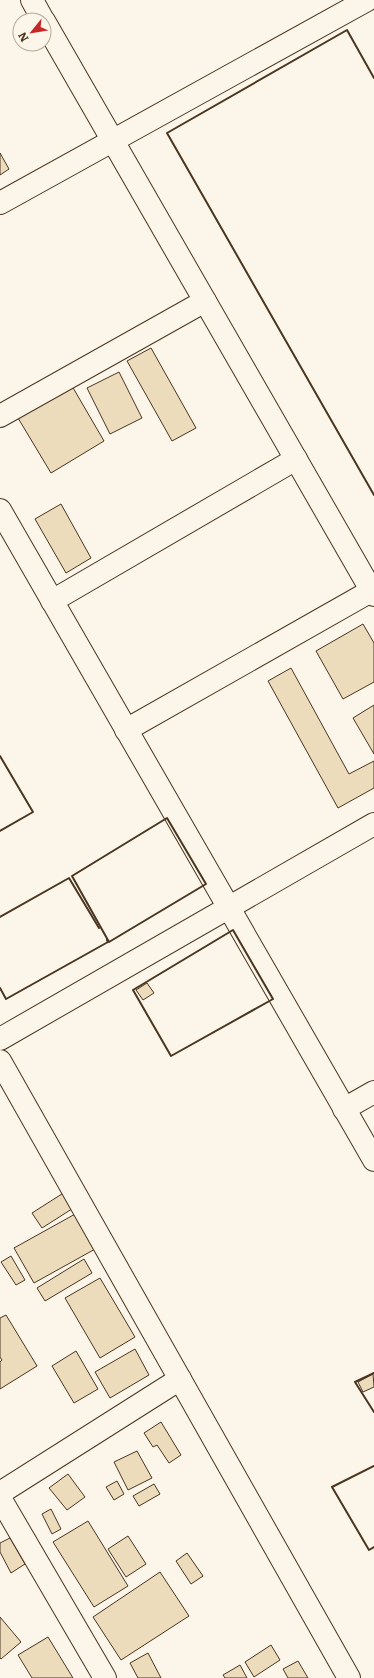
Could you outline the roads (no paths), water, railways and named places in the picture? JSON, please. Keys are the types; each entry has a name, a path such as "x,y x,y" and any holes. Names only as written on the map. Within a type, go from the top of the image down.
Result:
{"street":[{"path":"32,0 39,12"},
{"path":"0,203 368,0 374,8"},
{"path":"52,35 373,593 126,730"},
{"path":"0,416 205,301"},
{"path":"52,601 296,459"},
{"path":"0,510 374,1160"},
{"path":"0,1039 374,824"},
{"path":"0,1061 349,1678"},
{"path":"344,1109 374,1092"},
{"path":"0,1493 180,1379"},
{"path":"0,1498 105,1678"}]}
